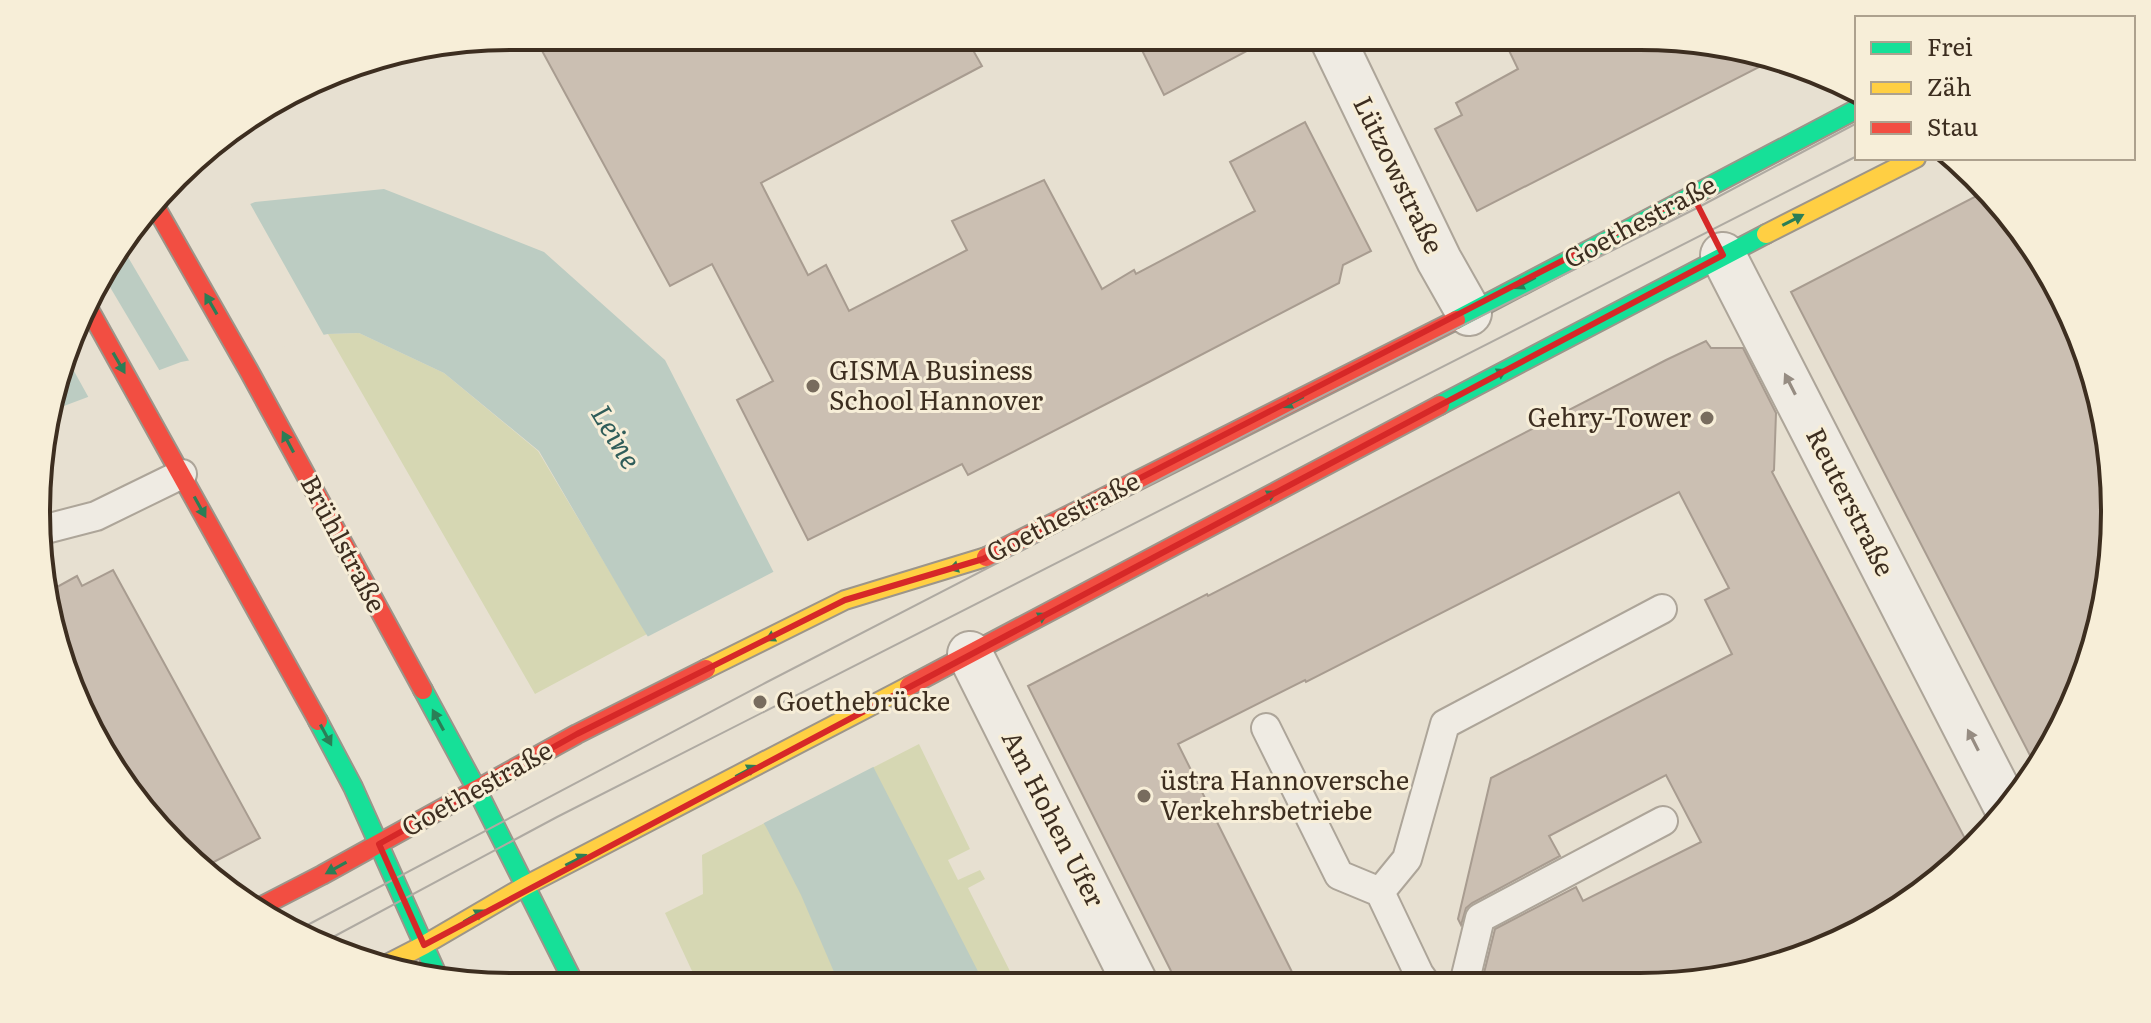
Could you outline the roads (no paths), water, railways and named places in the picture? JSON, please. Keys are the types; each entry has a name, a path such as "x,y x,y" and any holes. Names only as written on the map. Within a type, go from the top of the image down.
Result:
{"street":[{"name":"Lützowstraße","path":"1338,50 1439,260 1469,313"},
{"name":"Goethestraße","path":"268,903 577,734 845,600 983,559 1696,200 1855,110"},
{"path":"398,958 525,886 970,654 1720,249 1912,160"},
{"name":"Brühlstraße","path":"159,214 249,371 476,788 569,973"},
{"name":"Reuterstraße","path":"1720,249 2002,797"},
{"path":"93,317 328,739 433,966"},
{"name":"Am Hohen Ufer","path":"970,654 1130,973"}],"lane":[{"path":"51,528 96,516 182,474"},
{"path":"1380,892 1407,859 1445,724 1662,609"},
{"path":"1266,728 1339,875 1380,892 1419,973"},
{"path":"1467,973 1480,918 1663,821"}],"water":[{"name":"Leine","path":"384,189 544,252 665,360 979,973 834,973 801,895 766,827 640,624 539,451 444,373 359,333 328,334 181,362 62,407 85,335 128,256 255,202"}],"tram line":[{"path":"307,925 767,682 1298,408 1699,207 1855,124"},
{"path":"333,937 557,817 1855,157"}],"place":[{"name":"GISMA Business School Hannover","path":"813,386"},
{"name":"Gehry-Tower","path":"1707,418"},
{"name":"Goethebrücke","path":"760,702"},
{"name":"üstra Hannoversche Verkehrsbetriebe","path":"1144,796"}]}
